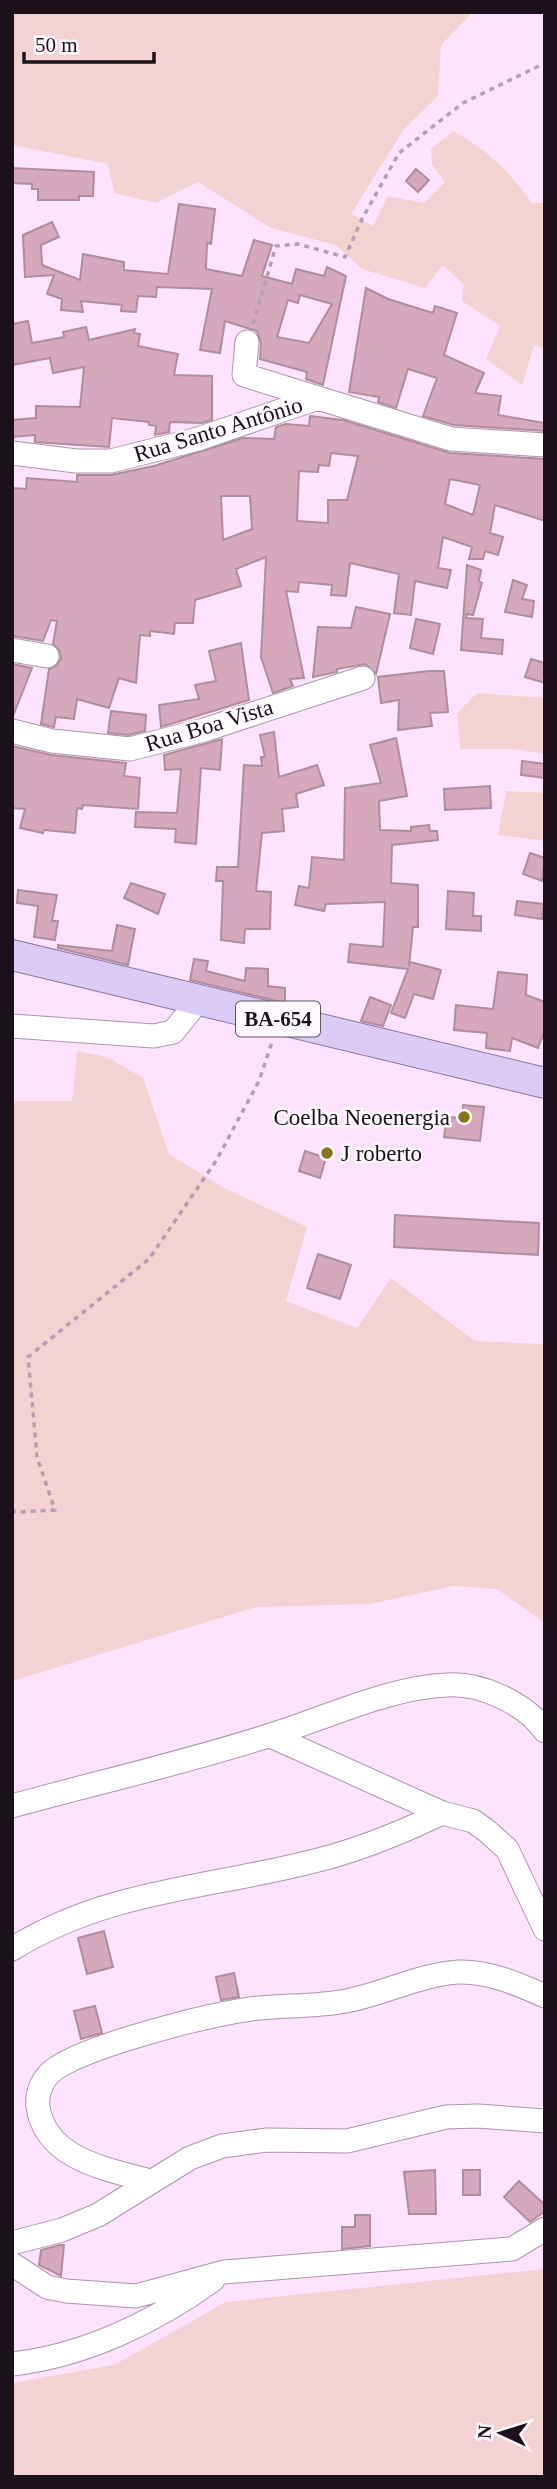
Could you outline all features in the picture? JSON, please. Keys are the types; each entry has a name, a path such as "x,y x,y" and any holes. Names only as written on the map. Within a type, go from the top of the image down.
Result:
{"main road":[{"name":"BA-654","path":"12,955 545,1083"}],"street":[{"path":"247,342 244,375 318,398"},
{"name":"Rua Santo Antônio","path":"12,453 76,461 111,461 198,439 318,398 451,439 545,445"},
{"path":"17,651 47,656"},
{"name":"Rua Boa Vista","path":"12,730 51,741 130,750 204,730 363,678"},
{"path":"12,1026 154,1036 173,1032 198,1001"},
{"path":"12,1806 271,1735 418,1687 449,1684 471,1686 509,1701 539,1723 545,1731"},
{"path":"271,1735 442,1813 473,1821 507,1849 545,1929"},
{"path":"12,1949 49,1927 105,1905 168,1889 331,1856 383,1839 442,1813"},
{"path":"150,2181 91,2163 66,2152 54,2141 43,2127 37,2102 40,2088 57,2067 106,2047 215,2016 250,2009 342,2002 390,1991 438,1975 481,1973 545,1996"},
{"path":"12,2242 62,2230 98,2215 190,2158 222,2147 245,2143 347,2141 446,2117 478,2116 545,2121"},
{"path":"12,2264 47,2287 136,2296 224,2272 512,2249 545,2229"},
{"path":"12,2364 78,2348 172,2311 224,2272"}],"path":[{"path":"247,342 276,246 298,244 345,257 362,219 399,153 463,103 545,63"},
{"path":"12,1509 15,1512 55,1510 37,1457 28,1357 149,1259 216,1161 259,1081 279,1019"}],"shaded area":[{"path":"12,12 473,12 441,45 438,96 404,129 351,214 373,226 388,196 424,203 445,182 432,165 431,149 453,131 497,162 532,203 545,203 545,347 534,346 522,385 486,359 500,326 462,301 464,285 443,265 425,288 362,269 336,245 271,228 198,182 156,203 114,193 108,164 12,145"},
{"path":"477,693 545,698 545,754 513,749 460,749 457,713"},
{"path":"506,791 545,793 545,841 498,835"},
{"path":"77,1051 107,1057 143,1078 169,1154 224,1188 307,1227 286,1301 357,1328 391,1278 475,1341 545,1344 545,1623 497,1589 454,1586 370,1604 256,1607 12,1681 12,1101 72,1101"},
{"path":"545,2269 545,2477 12,2477 12,2383 114,2365 226,2302"}],"building":[{"path":"12,168 94,172 93,196 79,196 79,200 38,200 38,189 32,189 32,184 12,183"},
{"path":"416,169 429,180 418,192 406,181"},
{"path":"179,204 215,209 211,244 207,243 206,269 242,276 254,240 272,245 262,276 292,284 296,269 324,276 327,267 346,276 323,385 306,379 307,372 260,359 261,343 257,331 225,321 220,353 200,350 212,289 157,287 156,297 138,296 136,312 121,311 122,305 81,301 83,312 61,310 62,299 47,294 54,275 25,277 23,235 52,222 59,237 41,245 42,265 80,280 83,254 124,262 124,270 168,274","holes":["300,295 332,304 309,343 277,337 288,300 298,303"]},
{"path":"366,288 388,299 433,313 435,306 457,313 444,355 484,373 475,393 501,396 498,415 545,423 545,431 454,425 423,416 437,378 408,369 396,408 378,402 379,397 349,392"},
{"path":"28,321 32,343 64,337 63,332 86,327 89,340 135,329 134,333 140,334 138,346 178,354 174,375 212,376 212,420 202,423 170,422 169,432 155,435 156,426 149,425 149,422 112,418 109,447 35,442 35,435 12,437 12,420 36,418 36,406 80,407 84,367 53,373 50,358 12,365 12,324"},
{"path":"310,416 343,420 450,453 545,459 545,521 495,505 490,533 503,537 498,555 485,551 483,559 469,559 472,547 443,537 438,568 451,570 447,588 415,581 411,615 394,613 399,574 350,563 346,596 331,595 332,585 299,582 298,592 286,591 304,678 290,679 293,686 273,693 261,657 266,557 236,569 241,586 195,600 193,623 175,623 174,634 150,631 150,636 140,635 136,683 119,678 109,708 77,699 74,719 56,717 54,727 41,724 49,669 57,665 61,658 60,651 53,644 57,621 51,620 43,641 12,636 12,488 26,489 27,478 77,482 77,475 111,475 154,466 243,438 274,439 276,427 286,424 309,426","holes":["331,453 358,456 347,500 328,500 328,523 297,521 299,471 318,472 319,465 329,466","450,479 480,485 473,515 445,504","221,496 250,496 252,529 223,540"]},
{"path":"467,565 481,570 479,581 482,583 473,615 467,614 466,618 483,619 481,638 503,640 502,654 461,650"},
{"path":"513,580 527,585 522,599 534,601 532,617 505,612"},
{"path":"356,607 390,614 376,674 365,664 313,677 318,627 351,628"},
{"path":"416,619 440,624 433,654 410,648"},
{"path":"241,643 249,700 161,727 159,705 199,699 195,685 216,681 209,651"},
{"path":"531,659 545,663 545,683 525,677"},
{"path":"12,664 32,668 13,716 12,716"},
{"path":"444,671 448,712 430,713 432,726 398,730 399,700 381,703 378,677"},
{"path":"111,711 146,715 145,731 129,735 108,733"},
{"path":"274,732 279,777 317,765 324,785 296,794 298,807 282,809 284,831 262,833 256,891 271,892 270,929 245,929 244,943 221,940 223,881 216,881 217,867 238,867 244,765 262,766 261,757 265,757 260,735"},
{"path":"396,738 407,796 379,801 380,830 411,831 411,827 429,825 430,831 437,831 438,840 392,845 391,883 418,885 418,927 413,927 409,966 410,962 441,970 433,999 414,994 405,1018 391,1013 408,969 348,962 350,944 383,947 385,902 326,904 324,911 295,905 299,886 309,888 312,857 344,860 345,788 381,783 370,745"},
{"path":"222,739 220,770 201,768 196,844 175,842 176,829 135,827 136,812 177,813 181,769 165,770 164,755"},
{"path":"12,746 51,755 126,763 124,776 140,778 138,809 83,805 82,809 77,808 75,833 44,830 43,833 20,828 25,809 12,808"},
{"path":"522,761 545,764 545,778 521,775"},
{"path":"490,786 491,808 445,810 444,789"},
{"path":"530,853 545,858 542,881 523,874"},
{"path":"131,883 165,894 158,914 124,898"},
{"path":"18,890 57,895 52,921 58,921 55,940 34,937 38,906 17,903"},
{"path":"448,891 474,893 473,916 481,916 481,931 446,929"},
{"path":"517,901 544,904 542,919 515,915"},
{"path":"117,925 135,929 128,965 58,948 58,945 112,951"},
{"path":"194,959 208,961 206,971 245,981 246,968 268,969 268,986 285,988 285,1003 190,980"},
{"path":"498,972 527,975 526,995 545,1002 545,1029 538,1048 512,1038 510,1051 486,1048 487,1033 454,1030 456,1005 493,1009"},
{"path":"370,997 391,1005 383,1026 361,1021"},
{"path":"463,1105 484,1107 480,1141 444,1137 447,1117 462,1118"},
{"path":"305,1151 326,1158 320,1178 299,1171"},
{"path":"395,1215 539,1223 538,1255 394,1247"},
{"path":"318,1254 351,1265 340,1299 307,1288"},
{"path":"104,1931 113,1967 87,1974 78,1938"},
{"path":"234,1973 239,1997 221,2000 216,1977"},
{"path":"95,2006 102,2033 81,2039 74,2011"},
{"path":"435,2170 436,2214 409,2214 404,2172"},
{"path":"463,2170 480,2170 480,2195 463,2195"},
{"path":"519,2181 545,2205 545,2211 530,2222 504,2197"},
{"path":"355,2215 370,2215 370,2246 342,2249 342,2227 355,2227"},
{"path":"64,2245 61,2276 39,2265 41,2250"}],"place":[{"name":"Coelba Neoenergia","path":"464,1117"},
{"name":"J roberto","path":"327,1153"}]}
